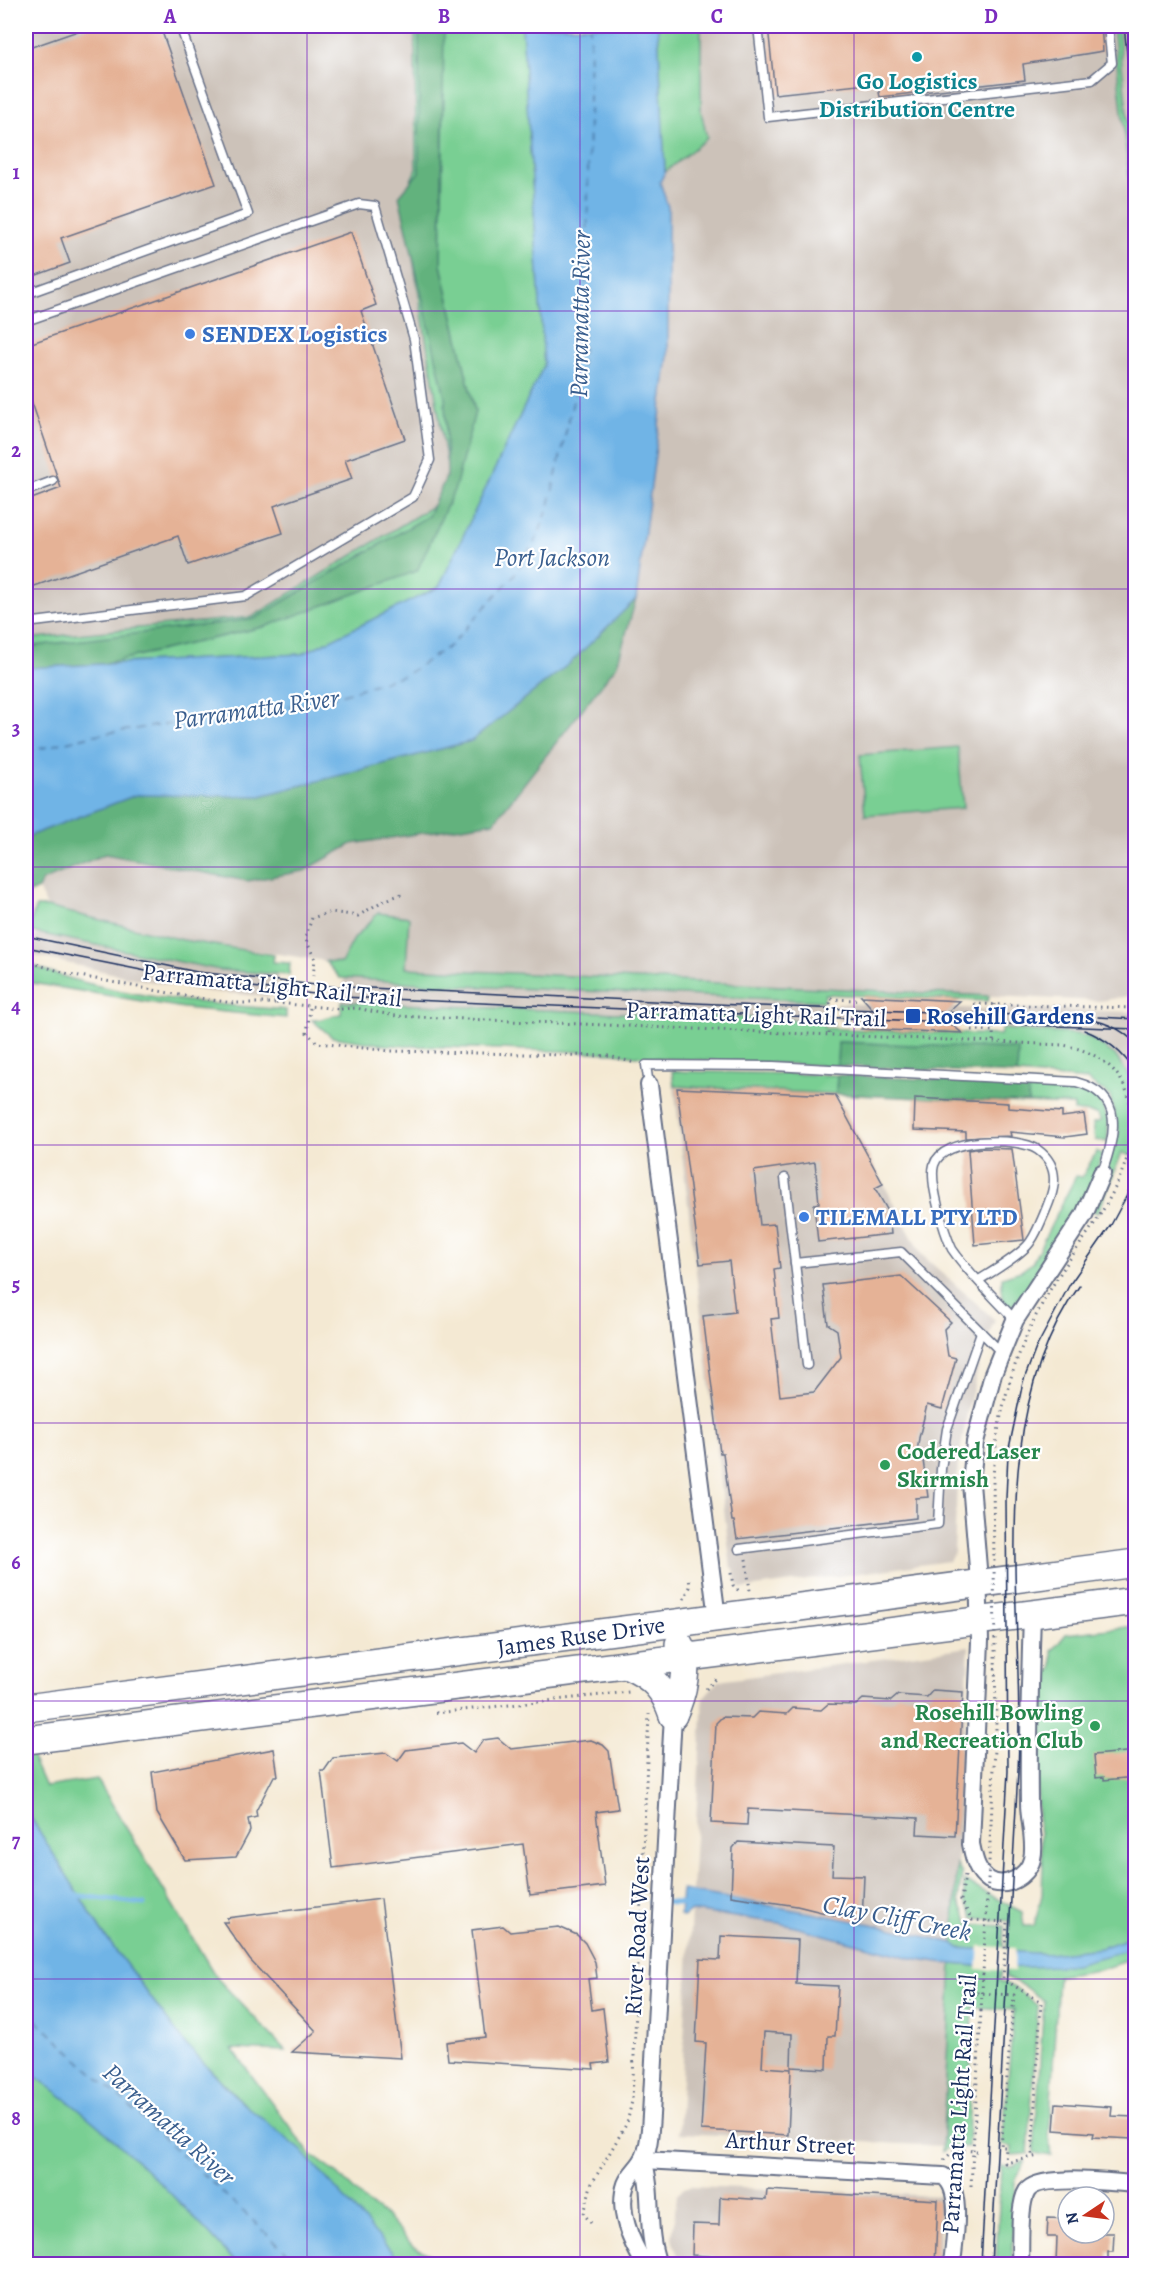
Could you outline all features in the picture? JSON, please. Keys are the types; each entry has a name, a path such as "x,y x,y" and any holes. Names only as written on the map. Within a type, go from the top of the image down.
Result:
{"main road":[{"name":"James Ruse Drive","path":"26,1708 1136,1563"},
{"name":"James Ruse Drive","path":"26,1740 1136,1601"},
{"path":"658,1625 677,1642 684,1659 682,1696 661,1709"},
{"path":"628,1666 652,1678 661,1688 661,1709"}],"street":[{"path":"649,1085 717,1618"},
{"path":"1032,1615 1029,1806 1032,1858 1025,1872 1004,1884 988,1879 976,1865 971,1844 979,1685 979,1584 972,1463 986,1400 1001,1352 1015,1320 1084,1215 1102,1173"},
{"name":"River Road West","path":"658,2265 650,2238 648,2177 643,2160 651,2115 664,1885 661,1709"},
{"name":"River Road West","path":"643,2160 633,2171 626,2185 624,2202 630,2236 645,2265"},
{"name":"Arthur Street","path":"643,2160 935,2174 949,2180 956,2193 952,2265"},
{"path":"1020,2265 1023,2203 1027,2190 1039,2182 1136,2184"}],"lane":[{"path":"26,294 248,214 180,26"},
{"path":"758,26 768,117 1092,80 1112,63 1108,26"},
{"path":"26,321 359,204 375,206 414,339 430,460 413,497 246,596 26,622"},
{"path":"26,491 53,482"},
{"path":"649,1085 646,1065 773,1066 1076,1082 1095,1090 1108,1103 1112,1112 1114,1131 1102,1173"},
{"path":"979,1280 1029,1245 1054,1191 1055,1176 1050,1161 1038,1150 1024,1143 984,1142 952,1147 937,1158 934,1165 934,1182 947,1239 957,1256 1015,1320"},
{"path":"785,1178 807,1365"},
{"path":"795,1263 901,1252 1001,1352"},
{"path":"742,1549 938,1524 941,1469 947,1429 981,1332"}],"path":[{"path":"313,976 315,959 305,938 312,918 331,912 358,916 404,893"},
{"name":"Parramatta Light Rail Trail","path":"26,960 69,974 233,1003 356,1008 396,1016 1062,1045 1088,1052 1114,1070 1129,1097 1134,1125 1128,1155 1107,1206 1053,1285 1031,1326 1013,1370 997,1435 993,1480 995,1757 975,2151 970,2196"},
{"path":"830,1004 830,999 856,1000"},
{"path":"974,1004 1136,1008"},
{"path":"993,1041 994,1004"},
{"path":"310,1008 307,1033 318,1043 390,1051 609,1056 646,1065"},
{"path":"829,1034 830,1023 855,1026"},
{"path":"972,1030 994,1031"},
{"path":"731,1573 733,1585 740,1592 752,1593 742,1549"},
{"path":"676,1603 686,1598 690,1587 689,1577"},
{"path":"591,2223 584,2214 591,2185 627,2122 632,2101 661,1709"},
{"path":"976,1865 962,1880 961,1900 972,1920 1007,1922 1003,1979 1041,2002 1032,2156"},
{"path":"977,1993 1014,1995 1001,2147 1006,2147 1005,2163 1039,2156"},
{"path":"954,2150 975,2151"}],"shaded area":[{"path":"26,26 419,26 445,397 447,475 428,516 254,619 26,647"},
{"path":"701,26 1113,26 1136,234 1135,995 1100,1001 405,968 409,918 354,939 340,963 183,940 47,907 38,889 42,881 105,854 248,881 304,871 352,844 494,822 617,665 636,599 668,207 660,182 665,172 707,138 701,111"},
{"path":"1118,26 1135,26 1135,189 1123,67"},
{"path":"36,933 220,970 278,974 276,997 210,992 142,980 31,955"},
{"path":"344,979 824,1001 823,1021 351,1003 342,1002"},
{"path":"837,1003 988,1009 988,1026 837,1020"},
{"path":"1002,1008 1135,1012 1135,1085 1115,1055 1076,1034 1002,1029"},
{"path":"674,1086 836,1094 921,1254 995,1320 985,1343 968,1408 958,1464 954,1553 949,1561 741,1589 736,1583 734,1568 731,1568"},
{"path":"969,1647 953,1943 872,1924 692,1891 703,1698 718,1681"},
{"path":"691,1911 780,1923 911,1958 952,1964 942,2146 679,2133"},
{"path":"691,2186 941,2196 938,2264 684,2264 677,2255 672,2239 677,2195 684,2188"}],"green space":[{"path":"415,26 522,26 544,365 439,587 302,654 102,664 267,626 26,663 26,639 252,617 436,504 449,477 403,198 416,169","holes":["444,93 441,265 475,412 439,268"]},
{"path":"419,26 444,26 441,265 475,412 455,488 417,571 267,626 102,664 26,668 26,647 254,619 428,516 447,475 445,397 399,196 419,172"},
{"path":"658,26 701,26 701,111 707,138 665,172"},
{"path":"1113,26 1118,26 1135,189 1135,234"},
{"path":"636,599 617,665 494,822 352,844 304,871 247,881 105,854 42,881 38,889 26,895 26,837 136,795 260,796 471,741 570,663"},
{"path":"958,747 963,808 865,815 860,755"},
{"path":"36,907 47,907 183,940 274,955 273,962 290,963 289,975 220,970 27,931"},
{"path":"378,913 409,917 406,968 989,996 988,1001 825,994 824,1001 464,986 340,978 325,961 341,963 354,939"},
{"path":"26,963 89,984 154,997 286,1010 286,1018 184,1008 26,982"},
{"path":"342,1002 823,1021 824,1028 1000,1035 1002,1029 1076,1034 1088,1037 1115,1055 1135,1085 1135,1152 1131,1165 1132,1156 1122,1153 1098,1213 1093,1211 1119,1132 1110,1096 1087,1080 1017,1074 1018,1050 838,1042 837,1066 650,1058 614,1053 386,1045 332,1037 312,1020 341,1014"},
{"path":"838,1042 1018,1049 1017,1074 837,1066"},
{"path":"672,1071 837,1075 836,1094 674,1086"},
{"path":"837,1075 1029,1084 1028,1103 836,1094"},
{"path":"1029,1084 1074,1089 1097,1100 1104,1110 1108,1124 1107,1142 1095,1140 1093,1123 1101,1121 1097,1114 1074,1111 1074,1105 1028,1103"},
{"path":"1097,1151 1102,1155 1088,1197 1034,1281 1013,1305 1007,1306 1002,1298 1002,1277 1021,1271 1032,1263 1076,1176 1082,1177"},
{"name":"Rosehill Bowling and Recreation Club","path":"1135,1626 1135,1936 1101,1948 1050,1954 959,1948 953,1943 957,1865 962,1874 958,1901 970,1924 1004,1926 1003,1947 1007,1947 1009,1921 974,1918 964,1900 964,1881 1022,1912 1024,1926 1034,1926 1042,1895 1043,1863 1037,1806 1039,1691 1043,1676 1052,1669 1052,1651 1066,1634"},
{"path":"26,1744 45,1787 97,1779 216,1977 286,2051 232,2049 310,2154 338,2174 366,2202 385,2215 413,2246 436,2257 443,2264 403,2264 186,2045 102,1932 26,1810"},
{"path":"1135,1948 1135,1958 1099,1970 1058,1976 1049,2137 1051,2156 1034,2153 1044,2001 1019,1983 1005,1977 1006,1967 1057,1966"},
{"path":"952,1964 1001,1968 1000,1981 1017,1989 1038,2006 1028,2154 1011,2155 1012,2147 1002,2145 1014,2010 973,2007 968,2147 950,2146 942,2152"},
{"path":"26,2070 110,2136 190,2213 237,2264 26,2264"},
{"path":"1025,2161 1015,2182 1012,2264 996,2264 1001,2166 1011,2167"}],"water":[{"name":"Port Jackson","path":"522,26 658,26 665,172 660,182 668,207 668,356 636,599 570,663 471,741 260,796 136,795 26,837 26,668 302,654 439,587 544,365"},
{"name":"Parramatta River","path":"26,1810 102,1932 186,2045 240,2101 301,2150 403,2264 237,2264 190,2213 110,2136 26,2070"},
{"path":"682,1890 872,1924 953,1943 959,1948 1050,1954 1101,1948 1135,1936 1135,1948 1075,1964 1057,1966 1001,1968 952,1964 911,1958 780,1923 691,1911 683,1917 680,1915"}],"pier":[{"path":"979,1946 1015,1948 1014,1971 977,1969"}],"building":[{"path":"92,26 160,26 216,184 61,238 70,263 26,279 26,49"},
{"name":"Go Logistics Distribution Centre","path":"768,26 1101,26 1103,51 1023,64 1025,80 880,97 877,83 775,94"},
{"path":"351,232 376,305 361,311 405,439 345,460 352,479 274,506 283,533 188,565 178,536 26,589 26,501 61,488 26,385 26,345"},
{"path":"861,996 960,1001 942,1017 962,1033 861,1029 877,1014"},
{"path":"677,1088 835,1095 883,1184 875,1188 889,1213 891,1234 818,1242 814,1204 819,1203 815,1162 754,1171 760,1225 775,1224 780,1268 774,1269 779,1318 771,1319 780,1396 814,1392 841,1357 837,1330 828,1324 823,1285 901,1276 951,1322 944,1329 948,1356 956,1358 942,1409 927,1405 916,1461 923,1460 928,1497 916,1498 916,1518 737,1539 734,1521 732,1521 723,1453 720,1453 703,1316 735,1312 729,1261 700,1264"},
{"path":"915,1098 1008,1103 1008,1108 1062,1112 1062,1117 1084,1114 1087,1134 1065,1137 1010,1132 1011,1136 966,1138 966,1132 914,1130"},
{"path":"1012,1149 1024,1240 975,1245 968,1150"},
{"path":"933,1690 963,1692 955,1836 917,1834 918,1818 748,1809 747,1825 711,1823 716,1723 722,1717 752,1718 758,1712 787,1714 793,1708 821,1710 828,1704 856,1705 863,1699 891,1701 898,1695 927,1697"},
{"path":"498,1738 511,1749 591,1740 603,1745 609,1751 618,1809 596,1812 605,1886 530,1895 523,1844 333,1868 321,1771 324,1771 333,1758 386,1753 398,1761 406,1750 461,1743 474,1753 483,1740"},
{"path":"274,1749 278,1776 274,1776 256,1811 257,1817 248,1819 250,1831 236,1857 185,1860 157,1813 152,1772"},
{"path":"1136,1751 1136,1777 1104,1780 1104,1777 1096,1778 1094,1755"},
{"path":"738,1842 834,1847 832,1875 864,1876 862,1922 797,1906 731,1896 733,1848"},
{"path":"381,1899 401,2058 292,2052 316,2031 250,1960 223,1922 228,1922 227,1918"},
{"path":"503,1926 510,1932 559,1927 577,1935 585,1943 595,1962 597,1978 588,1979 592,2010 603,2008 609,2062 593,2064 594,2069 448,2060 446,2042 485,2037 472,1930"},
{"path":"721,1936 798,1940 796,1984 838,1986 835,2036 828,2036 827,2069 791,2067 792,2034 764,2032 762,2067 791,2069 788,2135 701,2130 706,2043 696,2042 700,1959 720,1960"},
{"path":"1056,2103 1112,2107 1111,2116 1135,2117 1133,2139 1093,2137 1094,2133 1054,2130"},
{"path":"767,2190 938,2200 935,2265 716,2265 717,2257 692,2255 693,2224 719,2225 720,2197 766,2200"},
{"path":"1048,2218 1056,2218 1056,2237 1047,2237"},
{"path":"1057,2245 1113,2245 1113,2252 1108,2252 1108,2265 1056,2264"}],"waterway":[{"name":"Clay Cliff Creek","path":"74,1895 144,1904"},
{"name":"Clay Cliff Creek","path":"650,1901 687,1904"}],"ferry route":[{"path":"26,752 94,735 318,702 407,674 451,645 514,575 538,536 549,506 582,362 587,264 590,26"},
{"path":"26,2011 300,2264"}],"tram line":[{"path":"1124,26 1136,136"},
{"path":"26,936 197,972 325,986 760,1006 1074,1017 1108,1024 1123,1032 1136,1044"},
{"path":"26,947 196,981 342,997 743,1014"},
{"path":"764,1015 1136,1029"},
{"path":"1098,1017 1136,1019"},
{"path":"1084,1030 1113,1047 1136,1072"},
{"path":"981,2264 1008,1771 1006,1498 1008,1453 1023,1382 1036,1348 1070,1284 1111,1225 1136,1173"},
{"path":"991,2264 1018,1771 1015,1520 1019,1457 1030,1396 1050,1338 1080,1285"}],"place":[{"name":"Go Logistics Distribution Centre","path":"917,57"},
{"name":"SENDEX Logistics","path":"190,334"},
{"name":"Rosehill Gardens","path":"913,1016"},
{"name":"TILEMALL PTY LTD","path":"804,1217"},
{"name":"Codered Laser Skirmish","path":"885,1465"},
{"name":"Rosehill Bowling and Recreation Club","path":"1095,1726"}]}
